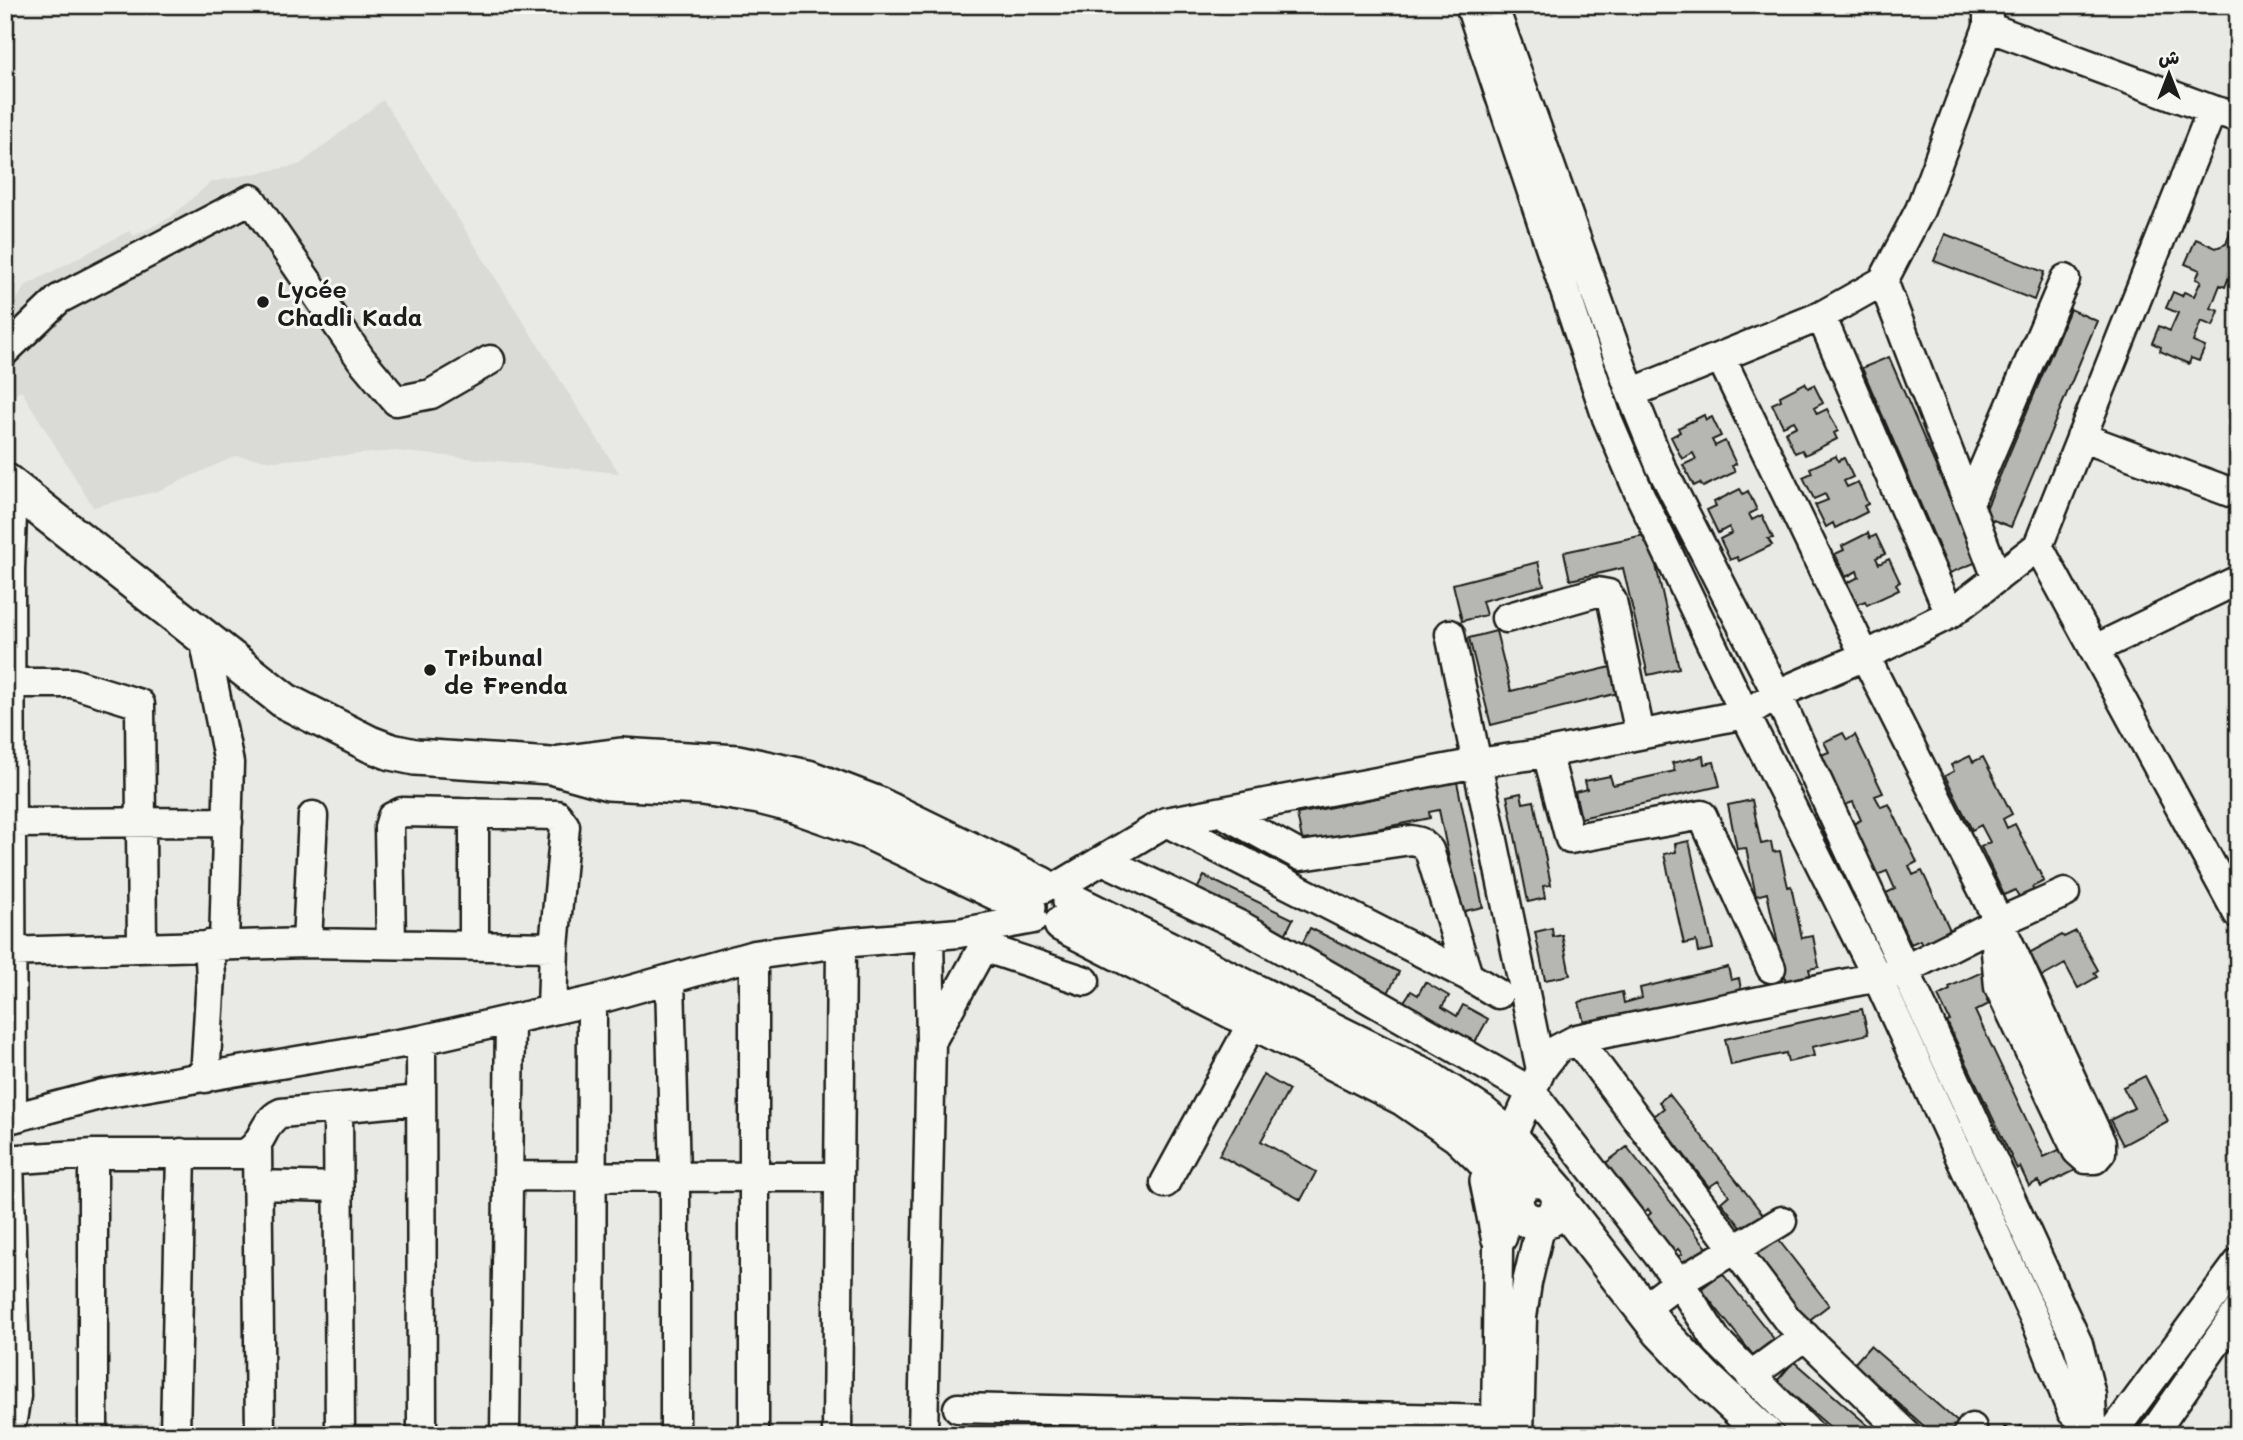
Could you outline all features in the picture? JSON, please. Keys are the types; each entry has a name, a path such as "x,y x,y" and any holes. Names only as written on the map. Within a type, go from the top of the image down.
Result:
{"main road":[{"path":"9,484 285,701 391,752 415,757 551,766 621,756 738,763 808,778 876,804 1254,1020 1404,1098 1458,1135 1515,1197 1521,1185 1531,1179 1643,1347 1731,1435"},
{"path":"1049,904 1424,1076 1481,1113 1511,1138 1548,1207 1705,1378 1766,1435"},
{"path":"1481,1157 1499,1236"}],"street":[{"path":"1470,5 1607,418 1640,495 1745,714 1878,977 2038,1326 2072,1412 2100,1432"},
{"path":"1493,5 1631,393 1660,465 1777,694 2078,1344 2100,1432"},
{"path":"931,1042 987,937 1049,904 1102,860 1166,822 1745,714 1777,694 1865,656 1950,614 2038,546 2081,437 2225,114 1988,16 1920,210 1883,281 1821,316 1631,393"},
{"path":"5,351 59,299 251,199 361,359 396,401 431,394 490,360"},
{"path":"1969,503 2065,279"},
{"path":"1883,281 1997,578"},
{"path":"1821,316 1950,614"},
{"path":"1721,358 1865,656 1999,922 2101,1143 2101,1152 2095,1159 2086,1159 2077,1150 2000,987 1996,952 1999,922"},
{"path":"2081,437 2238,495"},
{"path":"9,484 8,1119 103,1094 421,1040 592,1001 754,955 841,943 929,936 987,937 1085,981"},
{"path":"2038,546 2238,914"},
{"path":"2095,649 2238,580"},
{"path":"1506,618 1597,592 1608,594 1612,601 1640,734"},
{"path":"1450,635 1537,1081 1679,1282 1717,1341 1749,1376 1811,1435"},
{"path":"204,638 229,763 228,822 217,945 211,976 205,1078"},
{"path":"8,683 72,683 140,704 142,947"},
{"path":"1547,752 1570,839 1702,815 1771,968"},
{"path":"391,944 389,827 392,817 402,813 553,814 564,821 552,1009"},
{"path":"474,813 474,944"},
{"path":"1221,813 1301,856 1411,840 1420,842 1429,850 1468,976"},
{"path":"307,943 313,816"},
{"path":"8,823 228,822"},
{"path":"1166,822 1468,976 1498,994"},
{"path":"1102,860 1243,927 1537,1081"},
{"path":"1511,1138 1537,1081 1556,1050 1577,1039 1906,969 1999,922 2065,893"},
{"path":"923,1435 931,1042 929,936"},
{"path":"8,952 307,943 554,947"},
{"path":"837,1435 841,943"},
{"path":"754,955 754,1435"},
{"path":"670,979 675,1176 675,1435"},
{"path":"591,1435 592,1001"},
{"path":"505,1435 510,1020"},
{"path":"1165,1183 1254,1020"},
{"path":"1577,1039 1787,1319 1908,1435"},
{"path":"421,1040 422,1435"},
{"path":"260,1435 257,1146 268,1122 287,1111 421,1100"},
{"path":"338,1108 340,1435"},
{"path":"5,1434 12,1420 16,1396 7,1160 93,1154 236,1155 248,1153 257,1146"},
{"path":"175,1435 181,1153"},
{"path":"93,1154 93,1435"},
{"path":"508,1176 838,1177"},
{"path":"257,1185 338,1186"},
{"path":"1504,1430 1499,1236 1515,1197"},
{"path":"1504,1430 1527,1283 1548,1207"},
{"path":"1642,1310 1679,1282 1782,1221"},
{"path":"2100,1432 2238,1263"},
{"path":"2152,1435 2238,1311"},
{"path":"1749,1376 1805,1336"},
{"path":"958,1408 1504,1430"}],"shaded area":[{"name":"Lycée Chadli Kada","path":"383,100 619,473 396,451 275,461 236,456 158,491 93,507 21,390 8,401 5,398 5,319 25,286 129,231 134,236 171,217 211,182 299,165"}],"building":[{"path":"2233,225 2238,227 2238,272 2229,277 2225,287 2220,285 2211,308 2219,311 2213,326 2201,321 2193,342 2205,347 2199,361 2191,358 2189,364 2160,351 2161,347 2152,343 2159,326 2170,331 2178,313 2166,308 2173,292 2182,296 2184,292 2194,296 2201,281 2196,279 2200,270 2185,264 2196,239 2216,248 2226,244"},
{"path":"1945,234 2044,272 2034,300 1934,261"},
{"path":"2070,309 2097,321 2011,527 1983,516"},
{"path":"1889,357 1977,562 1950,573 1862,368"},
{"path":"1805,383 1808,388 1814,385 1823,403 1814,408 1817,414 1827,409 1838,431 1834,433 1837,439 1805,455 1802,450 1795,453 1785,432 1797,426 1794,421 1783,426 1772,404 1781,400 1780,396"},
{"path":"1704,415 1706,420 1712,417 1721,436 1712,440 1715,446 1725,441 1736,464 1732,466 1735,472 1703,487 1700,483 1694,486 1683,465 1696,459 1693,453 1682,459 1671,437 1680,432 1678,428"},
{"path":"1836,456 1838,461 1844,458 1853,477 1844,481 1847,487 1858,482 1868,504 1864,506 1867,512 1835,528 1833,523 1826,527 1815,505 1828,500 1825,494 1814,499 1803,477 1812,473 1810,468"},
{"path":"1740,489 1743,494 1748,491 1757,510 1749,514 1752,520 1762,515 1773,538 1768,539 1772,545 1739,561 1737,557 1730,560 1720,539 1732,533 1729,527 1718,533 1707,510 1716,506 1714,502"},
{"path":"1868,533 1870,538 1876,535 1885,554 1876,558 1879,564 1889,559 1900,582 1896,584 1899,590 1867,605 1865,601 1858,604 1847,583 1859,577 1857,571 1846,577 1835,554 1844,550 1842,546"},
{"path":"1649,534 1679,668 1648,675 1623,568 1570,580 1564,552"},
{"path":"1538,562 1544,585 1482,601 1486,615 1462,621 1453,584"},
{"path":"1496,631 1511,691 1611,667 1618,693 1491,725 1469,638"},
{"path":"1843,733 1847,740 1855,735 1883,793 1875,796 1881,807 1889,804 1917,862 1909,866 1913,875 1922,871 1951,932 1922,946 1920,940 1911,944 1886,893 1895,889 1887,871 1877,875 1853,824 1861,820 1853,802 1845,805 1821,755 1829,752 1824,742"},
{"path":"1703,756 1704,764 1714,762 1720,786 1581,818 1575,792 1587,789 1585,781 1610,776 1613,785 1675,771 1672,763"},
{"path":"1970,756 1973,762 1983,757 2012,814 2003,819 2007,828 2015,824 2044,881 2032,887 2034,891 2020,898 2015,890 2004,895 1981,847 1990,842 1981,825 1972,830 1945,776 1954,771 1951,765"},
{"path":"1457,782 1483,907 1460,912 1439,810 1429,812 1430,818 1303,844 1297,814"},
{"path":"1521,793 1523,803 1534,801 1551,885 1543,886 1545,898 1528,902 1507,796"},
{"path":"1752,800 1761,844 1771,842 1773,852 1780,851 1802,938 1813,936 1819,967 1809,969 1811,977 1786,982 1767,893 1756,896 1746,848 1737,849 1728,805"},
{"path":"1689,841 1713,949 1698,952 1696,941 1684,944 1664,854 1676,852 1675,844"},
{"path":"1204,876 1293,919 1282,941 1193,897"},
{"path":"1310,928 1399,972 1388,993 1299,950"},
{"path":"1552,928 1553,937 1562,935 1570,975 1545,980 1535,932"},
{"path":"2076,931 2098,970 2094,973 2097,977 2078,988 2065,964 2042,977 2029,953 2062,935 2064,937"},
{"path":"1728,967 1731,980 1739,978 1741,990 1585,1027 1579,1002 1622,992 1624,1003 1642,998 1640,988"},
{"path":"1982,972 1994,997 1987,1000 1989,1004 1975,1011 2044,1157 2065,1147 2076,1170 2041,1187 2038,1181 2029,1186 2020,1167 2017,1169 1947,1022 1950,1021 1938,996 1950,990 1949,987"},
{"path":"1425,982 1449,996 1442,1007 1457,1016 1463,1005 1488,1019 1474,1044 1403,1003 1411,991 1418,995"},
{"path":"1862,1009 1868,1034 1812,1047 1814,1056 1788,1062 1786,1053 1731,1065 1725,1039"},
{"path":"1263,1075 1289,1090 1261,1141 1316,1172 1301,1200 1219,1155"},
{"path":"2145,1076 2168,1121 2123,1145 2110,1120 2134,1108 2123,1087"},
{"path":"1669,1094 1768,1221 1748,1236 1721,1202 1729,1195 1718,1181 1709,1187 1654,1116 1664,1108 1659,1102"},
{"path":"1627,1147 1708,1249 1683,1268 1676,1258 1682,1254 1678,1249 1673,1253 1645,1218 1651,1213 1648,1209 1642,1214 1603,1165"},
{"path":"1777,1238 1829,1305 1808,1321 1756,1254"},
{"path":"1722,1273 1774,1339 1753,1355 1701,1289"},
{"path":"1870,1346 1960,1424 1951,1435 1934,1435 1854,1364"},
{"path":"1794,1361 1879,1435 1839,1435 1777,1381"},
{"path":"2021,1426 2031,1435 1998,1435 2005,1427 2013,1434"}],"place":[{"name":"Lycée Chadli Kada","path":"263,302"},
{"name":"Tribunal de Frenda","path":"430,670"}]}
